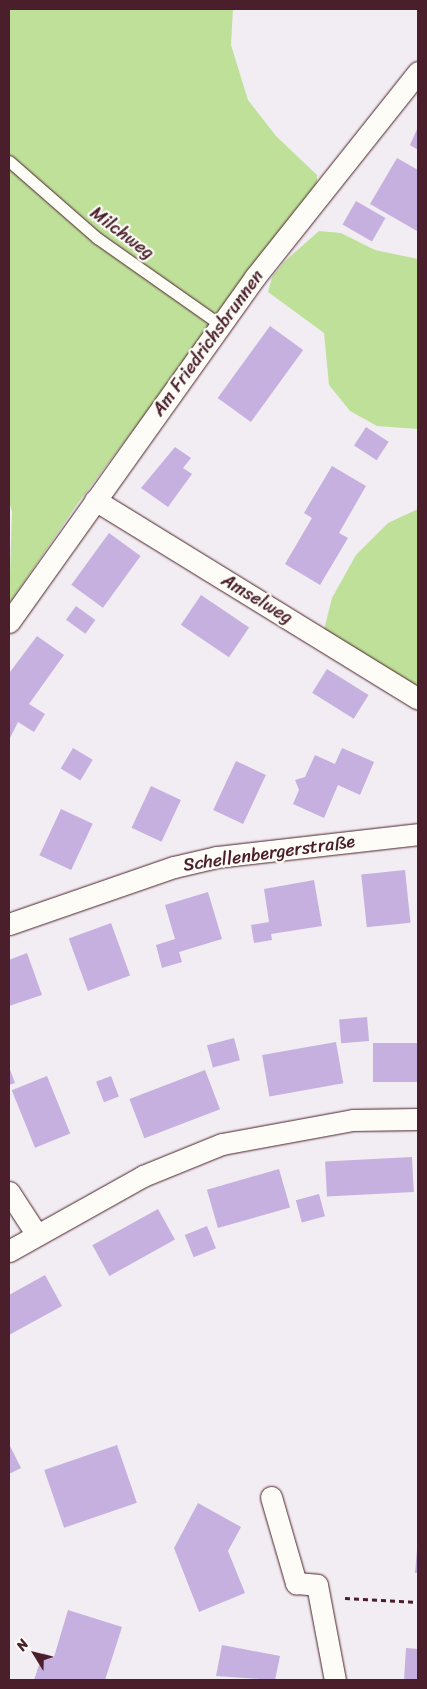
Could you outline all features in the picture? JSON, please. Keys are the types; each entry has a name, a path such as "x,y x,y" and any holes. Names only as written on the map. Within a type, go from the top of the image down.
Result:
{"street":[{"name":"Am Friedrichsbrunnen","path":"9,622 220,325 418,72"},
{"name":"Amselweg","path":"95,500 418,700"},
{"name":"Schellenbergerstraße","path":"9,924 209,859 418,834"},
{"path":"9,1251 143,1176 222,1144 353,1120 418,1119"},
{"path":"9,1192 37,1235"},
{"path":"271,1497 296,1583 317,1585 335,1680"}],"lane":[{"name":"Milchweg","path":"9,161 97,238 220,325"}],"path":[{"path":"340,1598 418,1602"}],"green space":[{"path":"9,9 233,9 231,45 248,100 276,136 317,175 317,186 78,503 9,604 12,512 9,501"},
{"path":"319,231 341,233 375,250 418,259 418,429 377,426 350,411 329,385 324,333 268,292 272,277 285,261"},
{"path":"418,509 418,690 324,630 332,598 356,555 388,523"}],"building":[{"path":"418,127 418,150 410,145"},
{"path":"397,158 418,170 417,231 370,204"},
{"path":"356,201 385,218 372,241 342,224"},
{"path":"270,326 303,350 251,422 218,398"},
{"path":"366,427 389,442 377,460 354,445"},
{"path":"175,447 191,458 183,468 192,474 168,507 141,488"},
{"path":"332,466 366,486 339,533 348,538 320,585 285,564 312,518 304,513"},
{"path":"109,533 141,556 103,608 71,585"},
{"path":"201,595 249,627 229,657 181,625"},
{"path":"76,606 95,620 85,634 66,620"},
{"path":"37,636 64,655 29,704 45,714 34,732 18,722 9,740 10,672"},
{"path":"327,669 369,695 354,719 312,693"},
{"path":"73,748 93,760 80,780 61,769"},
{"path":"342,748 374,762 360,795 338,785 324,818 293,804 299,790 295,780 305,777 315,755 335,764"},
{"path":"236,761 266,775 243,824 213,810"},
{"path":"151,786 181,800 161,842 132,828"},
{"path":"61,809 93,824 71,870 39,855"},
{"path":"405,870 411,923 367,927 361,875"},
{"path":"314,880 322,926 271,934 272,940 254,943 251,925 269,922 264,889"},
{"path":"208,892 222,939 179,952 182,962 162,968 156,945 175,939 165,905"},
{"path":"111,923 130,976 88,991 69,938"},
{"path":"27,953 42,995 9,1006 9,960"},
{"path":"367,1017 369,1041 341,1043 339,1019"},
{"path":"234,1038 240,1060 213,1067 207,1045"},
{"path":"336,1042 343,1083 269,1096 262,1055"},
{"path":"373,1043 418,1043 418,1082 373,1082"},
{"path":"9,1067 15,1083 9,1085"},
{"path":"205,1070 220,1109 144,1138 129,1099"},
{"path":"47,1076 70,1133 35,1148 12,1090"},
{"path":"111,1076 119,1097 104,1102 96,1082"},
{"path":"412,1157 414,1192 327,1197 325,1162"},
{"path":"279,1169 290,1207 218,1228 207,1190"},
{"path":"319,1194 325,1216 302,1222 296,1200"},
{"path":"158,1209 175,1240 109,1276 92,1245"},
{"path":"207,1226 216,1248 194,1257 185,1235"},
{"path":"45,1275 62,1306 9,1335 9,1295"},
{"path":"9,1444 21,1468 9,1474"},
{"path":"117,1445 137,1503 64,1528 44,1470"},
{"path":"198,1503 241,1527 228,1551 245,1593 199,1612 174,1548"},
{"path":"417,1550 418,1573 415,1573"},
{"path":"68,1610 122,1627 105,1680 34,1680 43,1653 54,1657"},
{"path":"222,1645 280,1656 275,1680 216,1676"},
{"path":"406,1648 418,1649 418,1680 404,1680"}]}
